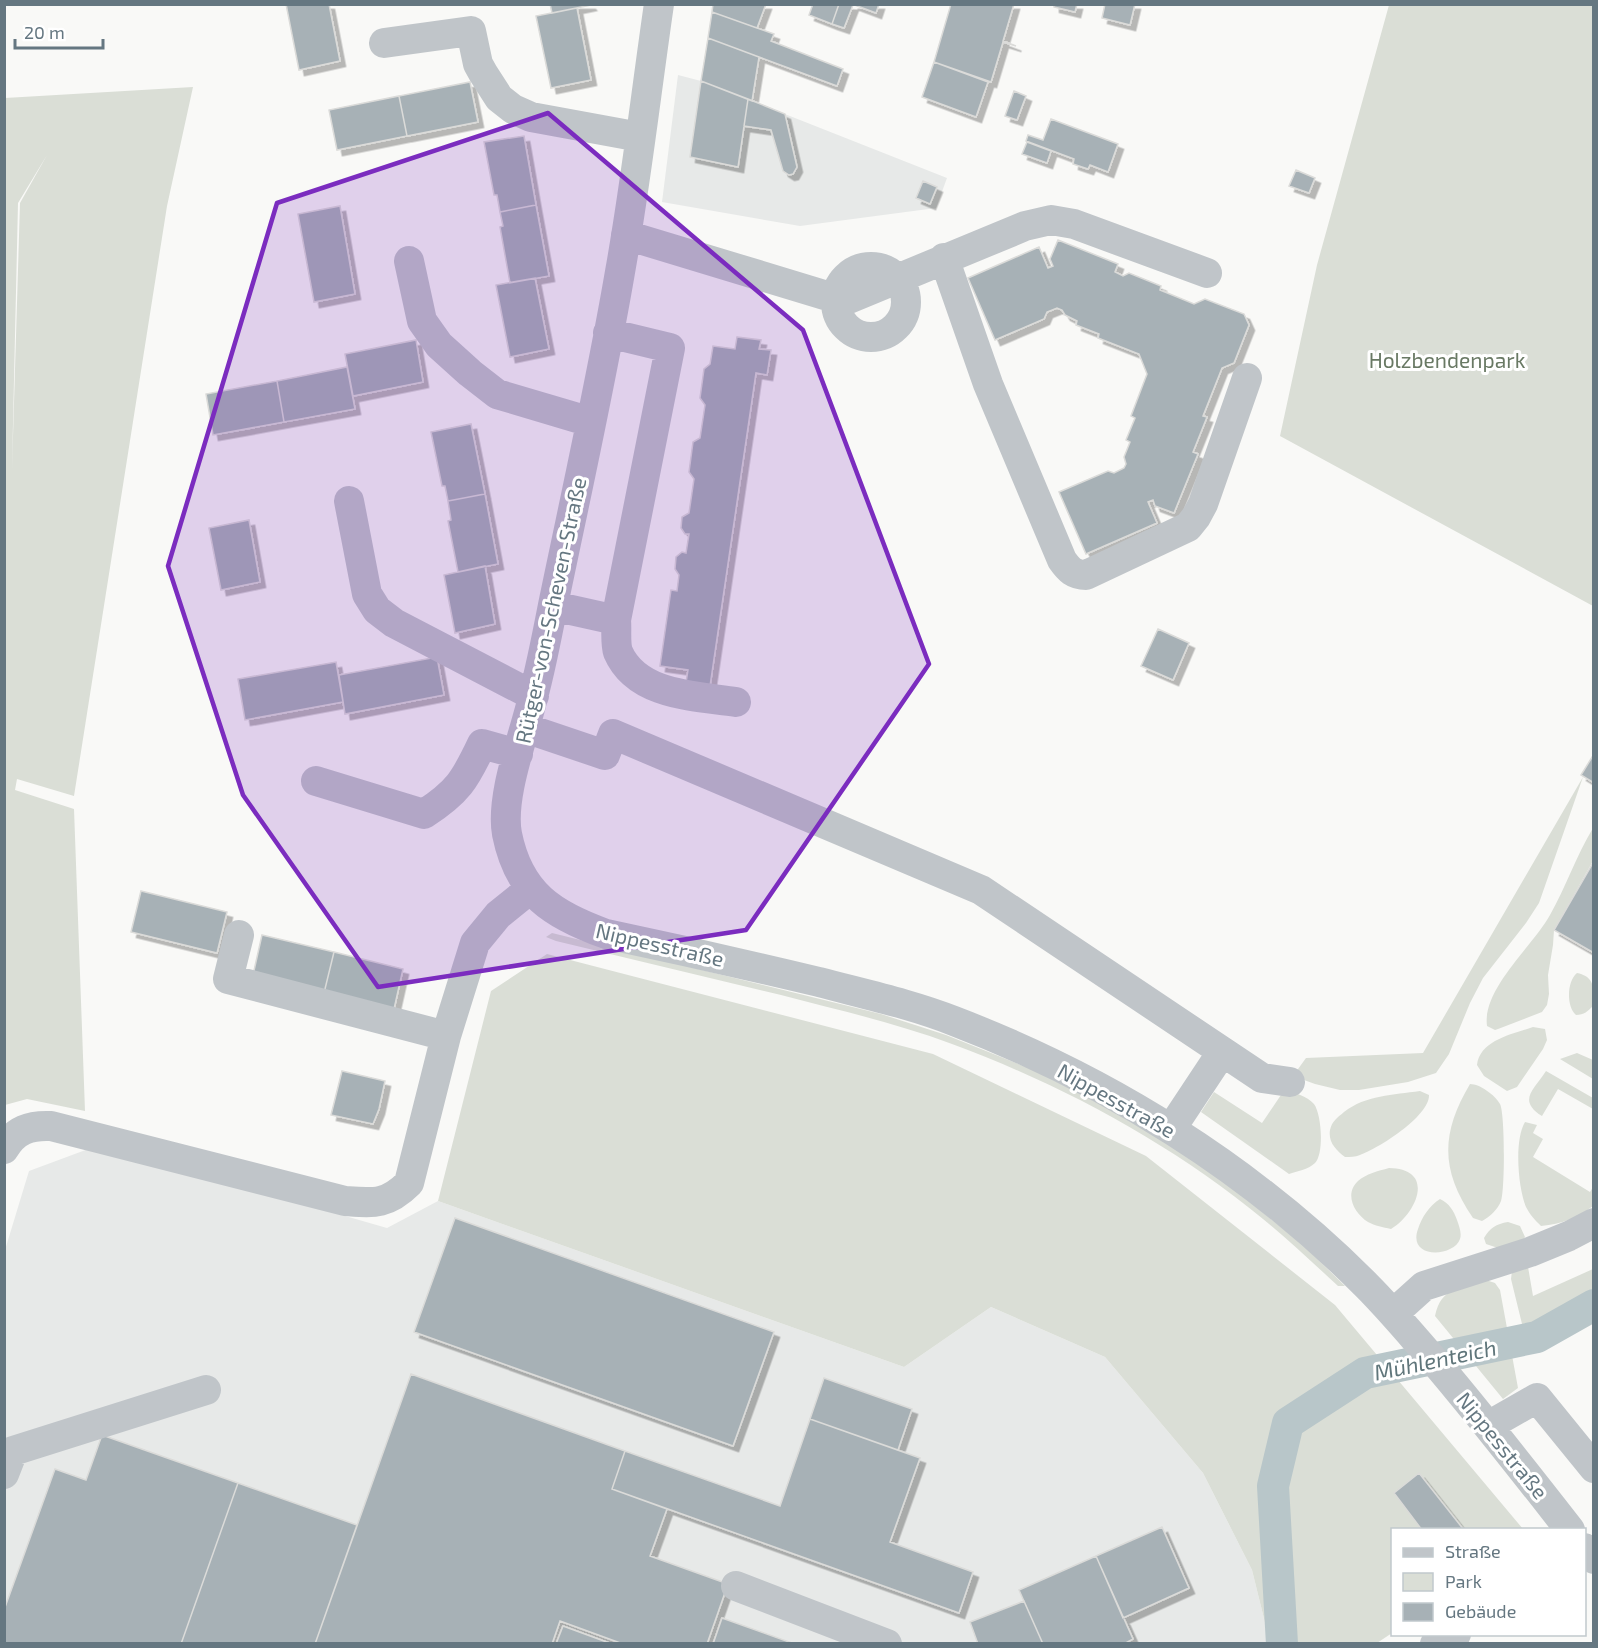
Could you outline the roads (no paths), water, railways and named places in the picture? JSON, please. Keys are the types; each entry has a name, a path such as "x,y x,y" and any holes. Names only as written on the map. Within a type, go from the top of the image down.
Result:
{"street":[{"name":"Rütger-von-Scheven-Straße","path":"530,889 514,860 506,822 509,791 534,696 608,333 626,235 659,4"},
{"path":"384,43 471,31 478,63 483,73 499,98 513,109 531,117 640,137"},
{"path":"898,279 1024,226 1051,220 1074,224 1207,273"},
{"path":"626,235 836,299"},
{"path":"944,258 987,384 1062,560 1069,570 1077,575 1086,575 1188,527 1203,504 1247,378"},
{"path":"410,261 422,321 439,345 470,373 497,394 591,422"},
{"path":"874,266 887,270 898,279 905,290 906,304 903,318 894,329 882,335 868,337 855,333 844,325 837,312 836,299 839,286 848,275 860,268 874,266"},
{"path":"608,333 670,348 616,620 617,651 634,676 664,690 736,702"},
{"path":"349,501 367,594 377,610 404,628 534,696"},
{"path":"553,606 616,620"},
{"path":"316,781 424,814 445,800 465,778 482,744 522,741 605,755 613,735 981,890 1262,1078 1290,1082"},
{"path":"4,1149 20,1131 33,1125 51,1126 345,1201 375,1203 396,1196 409,1184 446,1036 475,943 498,915 530,889"},
{"name":"Nippesstraße","path":"530,889 549,907 578,924 606,934 879,997 953,1020 1069,1072 1171,1128 1298,1222 1394,1313 1488,1426 1568,1528"},
{"path":"239,935 228,979 446,1036"},
{"path":"1171,1128 1222,1052"},
{"path":"1394,1313 1424,1286 1530,1252 1593,1223"},
{"path":"4,1474 13,1451 206,1390"},
{"path":"1488,1426 1537,1398 1593,1468"},
{"path":"736,1586 887,1644"},
{"path":"1435,1644 1454,1636"}],"waterway":[{"name":"Mühlenteich","path":"1282,1644 1273,1486 1288,1423 1365,1373 1537,1337 1594,1305"}],"park label":[{"name":"Holzbendenpark","path":"1447,359"}]}
